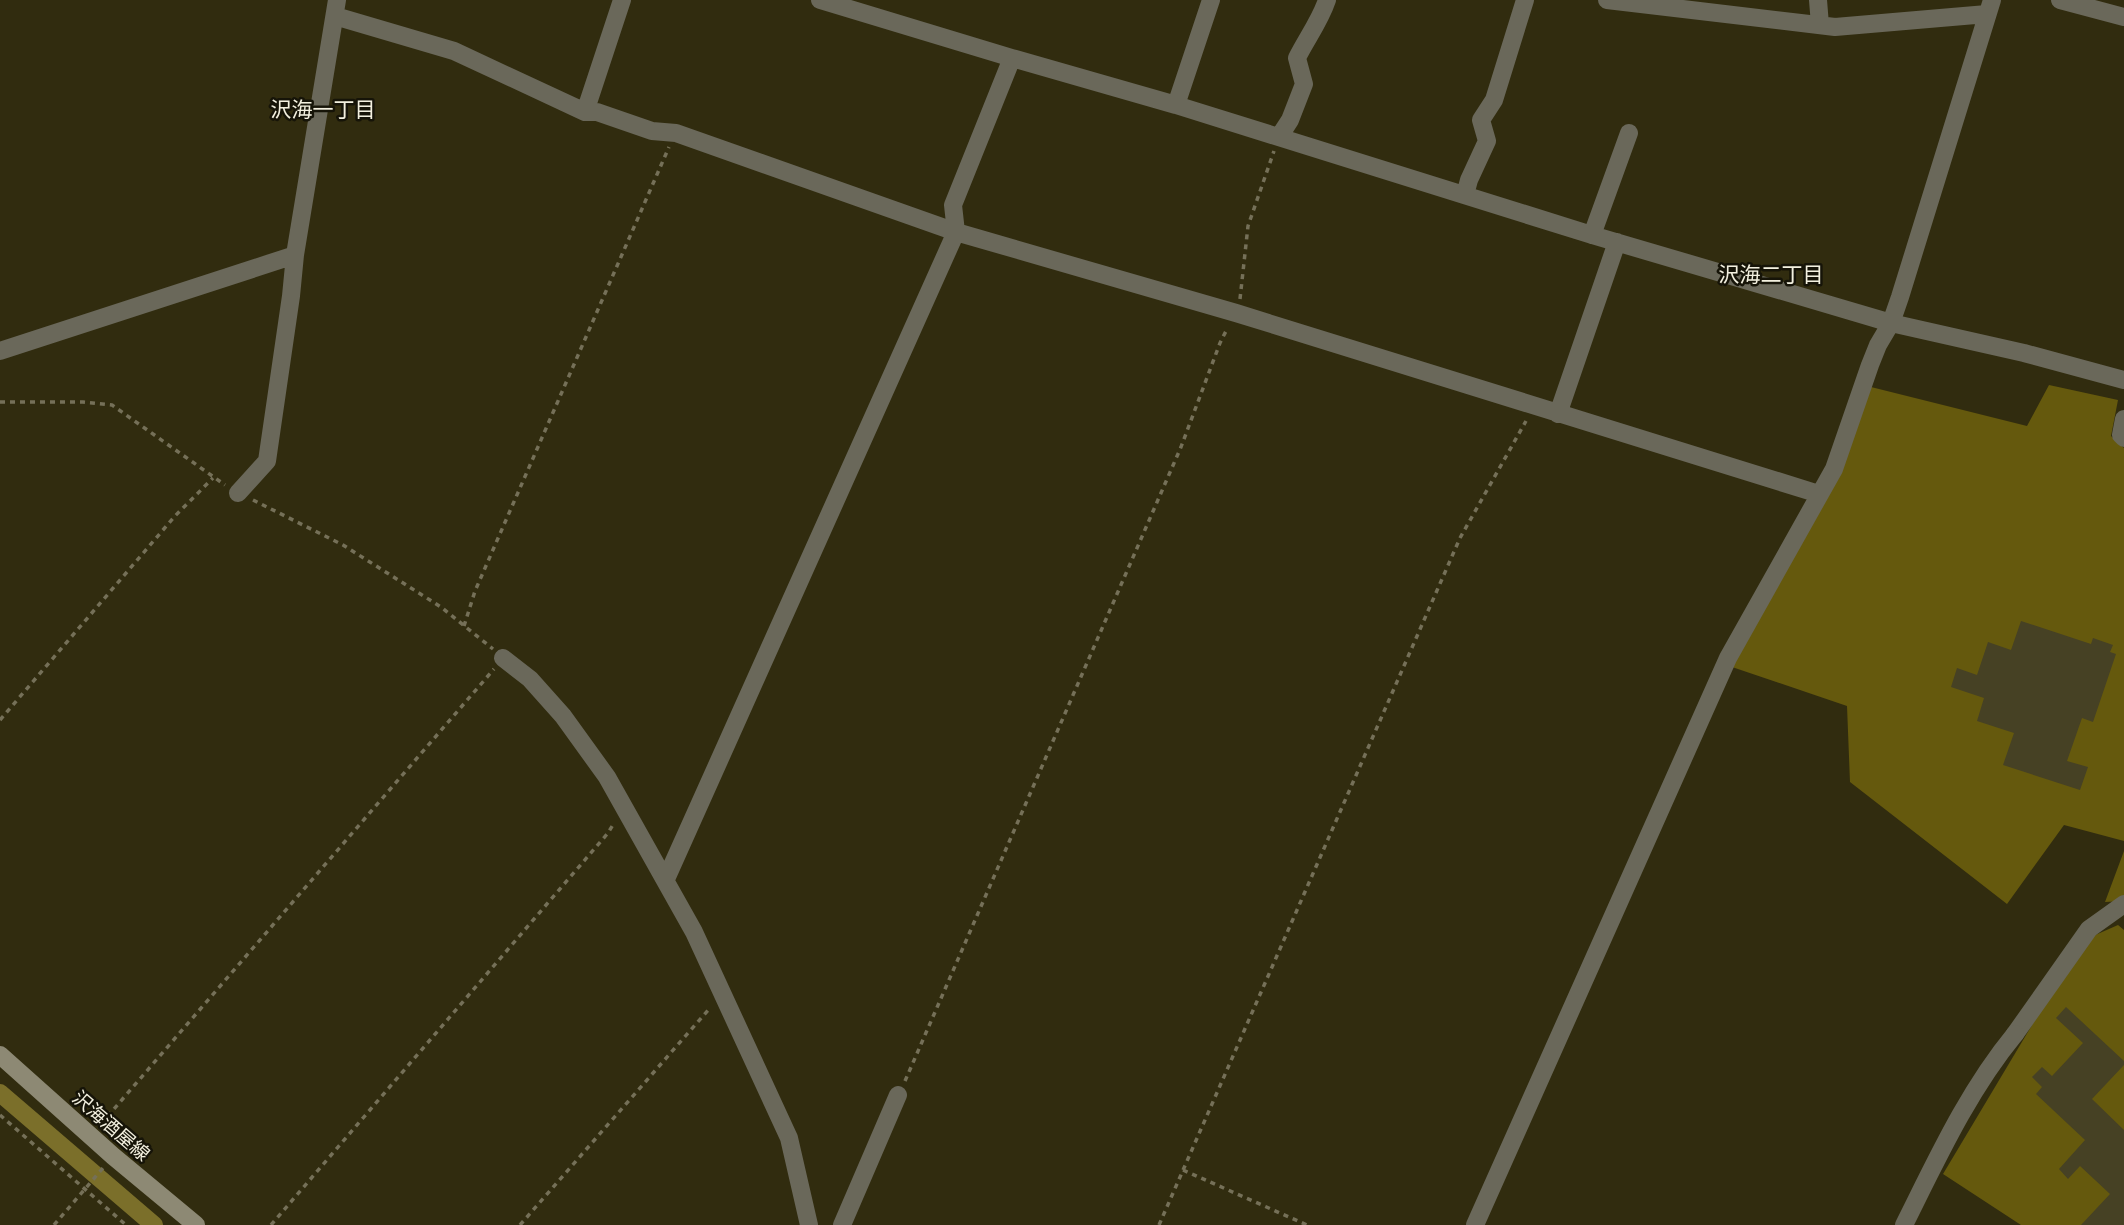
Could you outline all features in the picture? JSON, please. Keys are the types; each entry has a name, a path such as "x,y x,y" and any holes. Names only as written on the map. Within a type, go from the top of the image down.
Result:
{"main road":[{"name":"沢海酒屋線","path":"0,1055 113,1156 197,1225"}],"street":[{"path":"586,112 622,0"},
{"path":"820,0 868,7 1012,58 1176,104 1592,235 1891,323 2024,353 2124,380"},
{"path":"1176,104 1211,0"},
{"path":"1279,137 1290,120 1304,84 1297,58 1321,17 1327,0"},
{"path":"1465,195 1487,141 1481,120 1493,100 1525,0"},
{"path":"1475,1225 1728,658 1834,469 1878,345 1891,323 1989,7 1835,27 1607,0"},
{"path":"1818,0 1820,25"},
{"path":"2060,0 2124,17"},
{"path":"238,493 267,461 295,255 336,8 454,51 586,112 597,111 653,131 676,133 956,232 1236,313 1819,494"},
{"path":"666,879 956,232 953,205 1012,58"},
{"path":"1592,235 1629,133"},
{"path":"1558,414 1618,242"},
{"path":"0,351 295,255"},
{"path":"2124,419 2121,435 2124,438"},
{"path":"503,658 530,679 563,716 607,776 666,879 694,932 789,1138 809,1225"},
{"path":"1904,1225 1990,1064 2015,1034 2089,929 2121,912"},
{"path":"842,1225 898,1095"}],"path":[{"path":"464,626 475,591 676,133"},
{"path":"898,1095 1176,460 1220,343 1236,313 1242,295 1248,226 1279,137"},
{"path":"0,402 83,402 112,405 212,478 343,545 440,607 503,658 90,1136"},
{"path":"1159,1225 1460,538 1534,407"},
{"path":"0,720 175,516 212,478"},
{"path":"271,1225 608,833 624,806"},
{"path":"520,1225 723,994"},
{"path":"0,1115 126,1225"},
{"path":"54,1225 113,1156"},
{"path":"1183,1170 1307,1225"}],"shaded area":[{"path":"2049,385 2118,400 2111,436 2124,448 2124,841 2064,825 2007,904 1850,782 1847,706 1732,667 1867,386 2027,426"},
{"path":"2124,851 2124,901 2105,902"},
{"path":"2118,925 2124,930 2124,1225 2021,1225 1943,1174 2041,1010 2093,936"}],"building":[{"path":"2021,621 2091,644 2093,638 2113,645 2110,652 2116,654 2093,722 2082,718 2067,761 2088,767 2080,790 2003,765 2014,733 1977,721 1984,698 1951,687 1957,668 1977,675 1988,642 2011,650"},
{"path":"2066,1007 2124,1061 2124,1065 2092,1099 2124,1130 2124,1225 2081,1225 2110,1194 2080,1166 2068,1179 2059,1169 2085,1140 2036,1094 2042,1087 2032,1077 2042,1067 2052,1076 2083,1043 2056,1018"}],"waterway":[{"path":"0,1093 154,1225"}],"district":[{"name":"沢海一丁目","path":"323,109"},
{"name":"沢海二丁目","path":"1771,274"}]}
